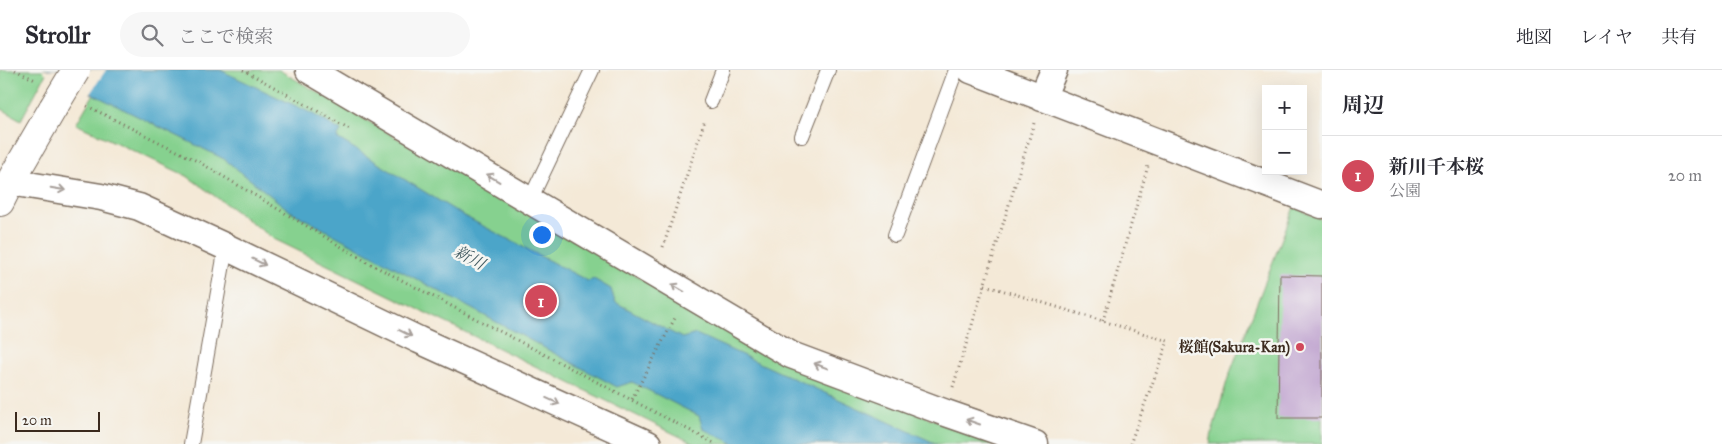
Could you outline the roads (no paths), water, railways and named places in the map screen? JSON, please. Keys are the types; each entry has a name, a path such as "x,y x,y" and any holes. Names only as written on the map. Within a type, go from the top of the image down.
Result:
{"street":[{"path":"76,70 3,188 101,197 139,207 226,246 614,437 648,444"},
{"path":"308,70 791,355 1035,444"},
{"path":"971,70 1322,205"},
{"path":"1042,98 1054,70"}],"lane":[{"path":"530,200 592,70"},
{"path":"711,101 723,70"},
{"path":"802,136 828,70"},
{"path":"894,235 956,70"},
{"path":"191,444 226,246"}],"water":[{"name":"新川","path":"44,70 220,70 313,114 341,131 337,138 464,216 588,281 594,279 611,289 615,302 682,338 696,334 937,444 735,444 703,429 699,416 632,382 617,387 290,211 224,159"}],"place":[{"name":"新川千本桜","path":"541,301"},
{"name":"桜館(Sakura-Kan)","path":"1300,347"}]}
